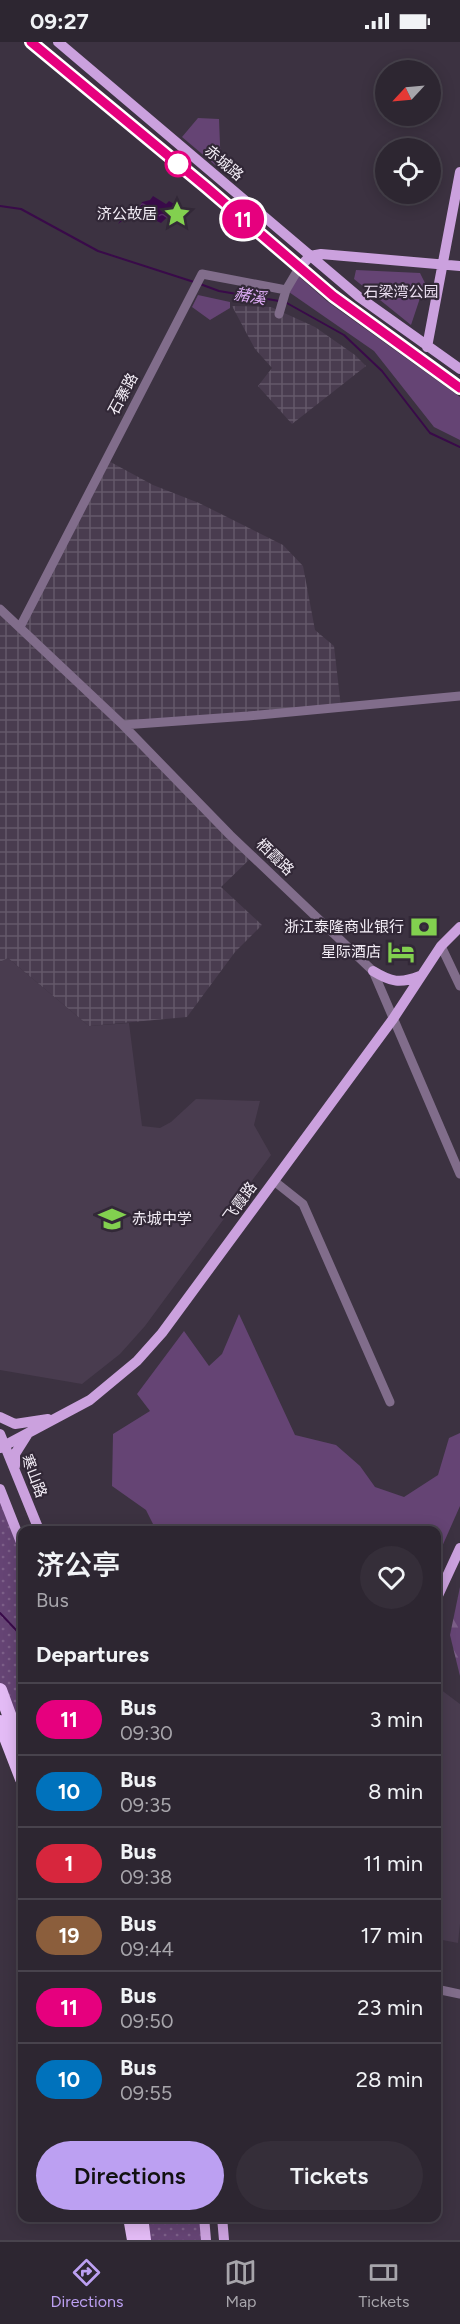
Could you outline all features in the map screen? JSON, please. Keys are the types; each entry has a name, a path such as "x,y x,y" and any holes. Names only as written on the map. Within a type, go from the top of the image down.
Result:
{"highway":[{"path":"0,1690 18,1739"},
{"path":"0,1722 18,1769"},
{"path":"131,2222 134,2240"},
{"path":"142,2222 144,2240"}],"main road":[{"name":"赤城路","path":"31,42 333,296 460,388"},
{"name":"赤城路","path":"58,42 359,297 460,369"},
{"path":"427,347 460,172"},
{"path":"299,268 310,256 321,254 460,266"},
{"name":"飞霞路","path":"3,1447 90,1400 137,1361 162,1333 393,1019 441,946 460,927"},
{"path":"373,971 388,980 406,982 420,976"},
{"path":"0,1418 15,1424 61,1417"},
{"name":"寒山路","path":"0,1434 3,1447 15,1469 37,1526"},
{"path":"15,1469 15,1454 27,1435"},
{"path":"0,1490 18,1536"},
{"path":"441,1589 460,1548"},
{"path":"204,2222 206,2240"},
{"path":"222,2222 224,2240"}],"street":[{"path":"279,314 286,290 299,268"},
{"name":"石寨路","path":"20,627 202,274 286,290"},
{"name":"栖霞路","path":"0,609 123,725 230,835 373,971 460,1174"},
{"path":"123,725 460,696"},
{"path":"441,946 460,986"},
{"path":"274,1181 303,1204 390,1402"},
{"path":"441,1990 460,1994"}],"shaded area":[{"path":"232,306 271,307 315,327 355,355 366,366 292,424 258,386 272,368 255,349"},
{"path":"105,459 153,485 199,503 283,545 303,566 315,630 334,646 341,707 124,725 253,856 221,887 262,925 235,952 187,1017 89,1026 8,958 0,962 0,609 19,627"},
{"name":"赤城中学","path":"8,958 89,1026 129,1023 142,1126 160,1128 171,1122 196,1099 260,1101 254,1125 271,1155 145,1326 120,1354 82,1384 0,1370 0,962"},
{"path":"441,1690 460,1704 460,1924 458,1943 441,1940"}],"green space":[{"path":"198,118 219,119 221,170 182,137"},
{"name":"石梁湾公园","path":"356,270 420,273 425,283 411,325 354,279"},
{"path":"296,274 328,302 460,397 460,440 434,427 374,351 286,290"},
{"path":"198,295 230,302 230,308 210,320 192,307"},
{"path":"239,1314 295,1435 336,1445 360,1466 375,1487 404,1497 438,1475 449,1438 460,1433 460,1506 441,1549 441,1526 154,1526 146,1510 112,1486 113,1434 150,1411 137,1394 184,1331 209,1366 222,1354"},
{"path":"0,1499 18,1537 18,1739 0,1690"},
{"path":"460,1587 460,1676 450,1635"},
{"path":"142,2222 204,2222 206,2240 144,2240"}],"water":[{"path":"153,196 166,204 169,201 176,209 161,223 147,219 138,213 118,224 122,218 138,211 142,202 150,200"}],"waterway":[{"name":"赭溪","path":"0,206 21,209 98,251 194,282"},
{"name":"赭溪","path":"200,284 219,291 279,301"},
{"name":"赭溪","path":"285,302 344,335 382,371 430,433 460,447"},
{"path":"0,1613 18,1631"}],"bus line":[{"name":"11","path":"31,42 333,296 460,388"}],"place":[{"name":"济公故居","path":"177,214"},
{"name":"浙江泰隆商业银行","path":"424,927"},
{"name":"星际酒店","path":"401,952"},
{"name":"赤城中学","path":"112,1219"}]}
